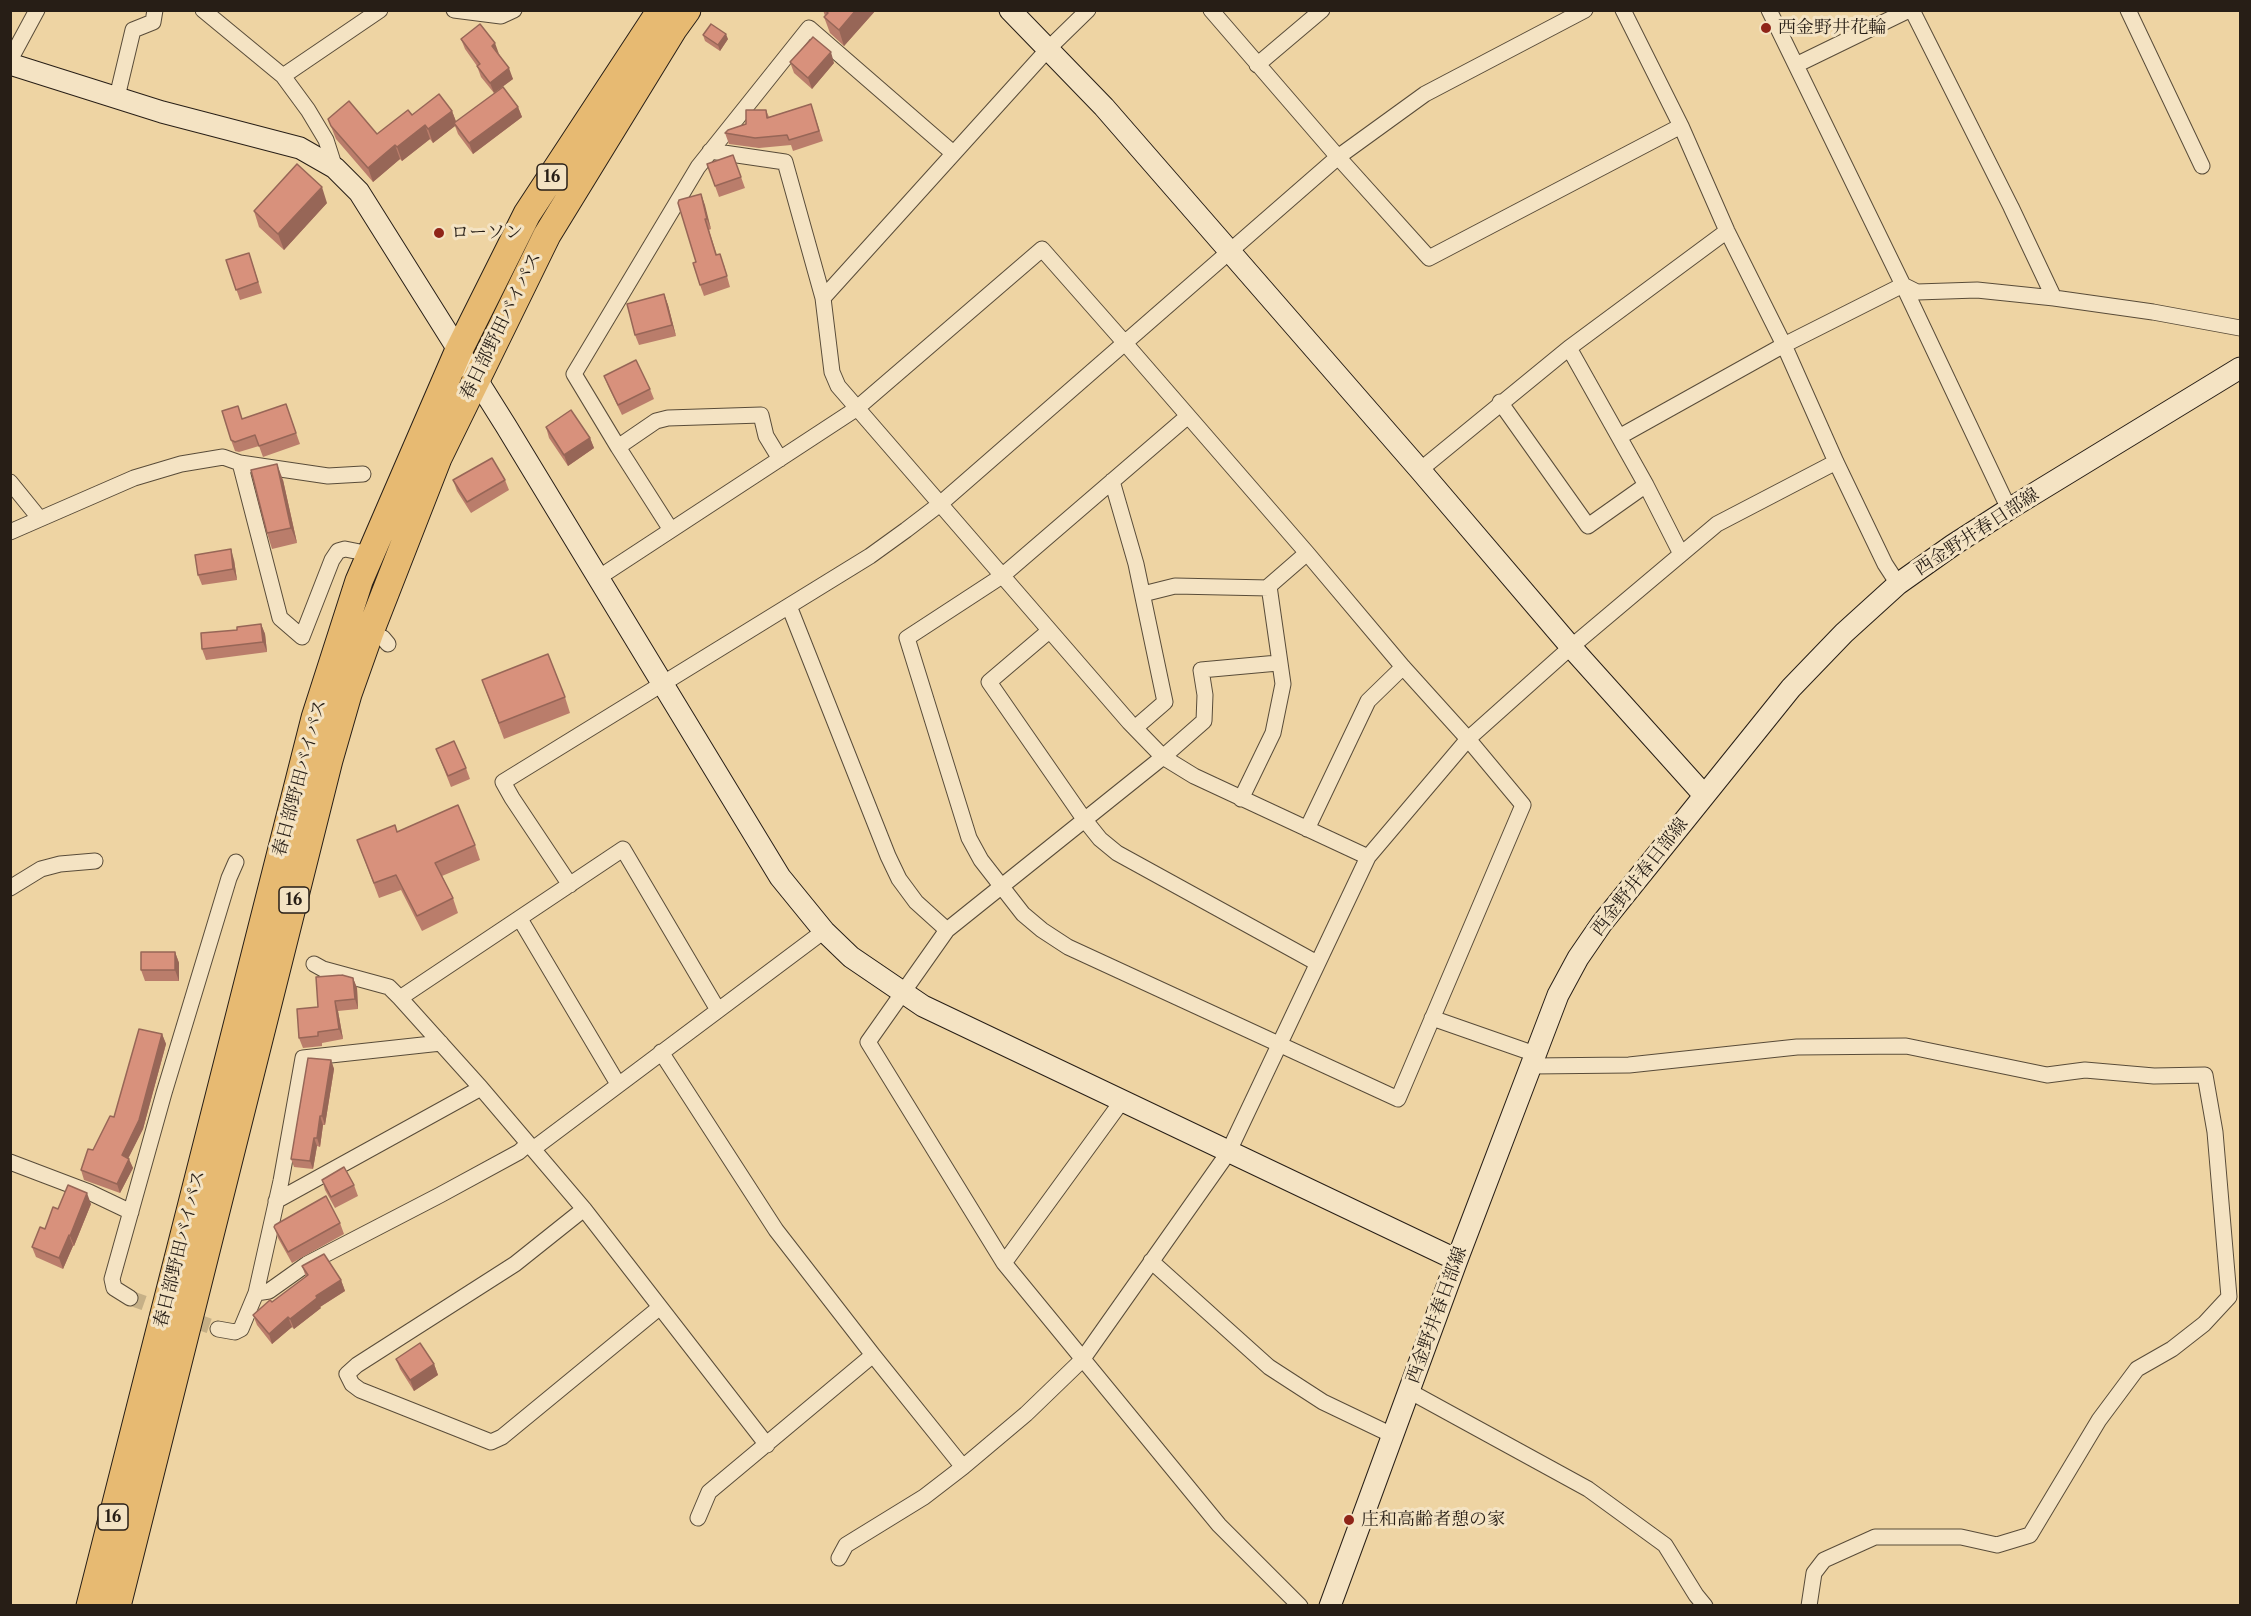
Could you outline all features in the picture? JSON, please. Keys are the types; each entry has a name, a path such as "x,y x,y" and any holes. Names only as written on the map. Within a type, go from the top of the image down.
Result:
{"highway":[{"name":"春日部野田バイパス","path":"117,1605 147,1432 315,718 359,581 458,352 527,214 661,10"},
{"name":"春日部野田バイパス","path":"90,1605 147,1432 348,694 379,638 438,458 475,380 547,235 687,10"}],"street":[{"path":"37,10 10,62 162,112 300,148 335,168 359,192 780,878 824,932 851,957 923,1006 1457,1260"},
{"path":"117,97 133,30 153,22 155,10"},
{"path":"203,10 283,76 309,110 326,140 335,168"},
{"path":"283,76 380,10"},
{"path":"454,10 501,16 514,10"},
{"path":"1010,10 1104,107 1571,647 1704,795"},
{"path":"823,298 1049,48 1088,10"},
{"path":"1210,10 1338,158 1429,258 1681,126"},
{"path":"1257,65 1322,10"},
{"path":"570,885 503,782 870,556 940,504 1338,158 1425,94 1585,10"},
{"path":"1623,10 1681,126 1727,231 1784,345 1836,462 1885,564 1898,584"},
{"path":"1769,10 2009,509"},
{"path":"1796,65 1911,10 2012,207 2054,298"},
{"path":"2128,10 2202,166"},
{"path":"671,530 574,374 681,194 710,151 809,28 953,153"},
{"path":"710,151 785,162 823,298 832,372 838,386 1135,728 1164,757 1194,776 1368,857"},
{"path":"1420,470 1500,402 1569,348 1727,231"},
{"path":"598,578 856,409 1042,249 1124,342 1307,553 1403,667 1468,739 1523,805 1398,1099 1068,947 1023,914 981,861 969,838 907,638 1002,576 1188,416"},
{"path":"1903,285 1917,292 1977,290 2054,298 2153,312 2241,328"},
{"path":"1619,437 1784,345 1903,285"},
{"path":"1569,348 1646,485 1681,554"},
{"name":"西金野井春日部線","path":"1330,1605 1457,1260 1558,995 1578,958 1602,923 1791,688 1844,633 1898,584 2009,509 2241,368"},
{"path":"1500,402 1588,526 1646,485"},
{"path":"618,447 656,421 668,418 761,415 766,436 780,459"},
{"path":"10,532 134,478 181,464 223,457 240,463 328,476 363,474"},
{"path":"839,1558 846,1545 924,1497 963,1467 1026,1414 1082,1360 1228,1153 1368,857 1468,739 1571,647 1717,524 1836,462"},
{"path":"240,463 280,618 302,637 332,560 338,551 345,549 370,554"},
{"path":"1112,481 1143,594 1165,702 1135,728"},
{"path":"10,482 40,519"},
{"path":"1143,594 1175,586 1269,588 1307,553"},
{"path":"1241,798 1273,734 1283,684 1278,663 1269,588"},
{"path":"789,606 899,879 916,902 947,930"},
{"path":"1049,631 990,682 1100,839 1117,853 1317,963"},
{"path":"1278,663 1201,670 1205,695 1204,721 1164,757 947,930 868,1042 1004,1263 1219,1524 1300,1605"},
{"path":"1307,829 1368,701 1403,667"},
{"path":"400,998 623,849 718,1010"},
{"path":"10,888 41,869 60,864 95,861"},
{"path":"130,1298 114,1288 112,1279 165,1093 229,878 236,862"},
{"path":"520,919 618,1084"},
{"path":"256,1293 269,1291 307,1264 531,1146 824,932"},
{"path":"314,964 323,969 389,987 400,998 481,1088 584,1209 767,1445"},
{"path":"1432,1018 1534,1060 1629,1065 1797,1047 1906,1046 2047,1075 2085,1070 2154,1076 2205,1075 2215,1132 2229,1297 2204,1324 2172,1349 2137,1369 2099,1420 2030,1535 1997,1545 1961,1537 1875,1537 1824,1560 1814,1573 1809,1605"},
{"path":"218,1329 235,1332 242,1329 256,1293 303,1058 441,1043"},
{"path":"661,1052 776,1230 963,1467"},
{"path":"276,1201 481,1088"},
{"path":"1004,1263 1122,1101"},
{"path":"10,1162 89,1192 131,1212"},
{"path":"584,1209 515,1264 357,1365 347,1374 352,1384 360,1390 491,1442 502,1437 659,1308"},
{"path":"1151,1261 1269,1368 1323,1402 1392,1435"},
{"path":"699,1518 709,1492 873,1355"},
{"path":"1409,1391 1588,1489 1665,1545 1696,1595 1705,1605"}],"building":[{"path":"825,10 856,10 839,30 824,17 828,13"},
{"path":"480,24 495,43 492,46 509,68 490,83 477,66 480,64 461,39"},
{"path":"711,24 726,34 718,45 703,35"},
{"path":"813,37 831,52 808,78 790,62"},
{"path":"503,87 518,107 469,143 454,123"},
{"path":"439,94 452,111 428,129 425,125 397,147 395,145 368,168 331,126 328,119 349,101 377,134 408,110 412,115"},
{"path":"811,104 819,131 789,140 787,135 755,138 725,133 746,124 746,110 766,110 767,118"},
{"path":"733,155 741,177 715,186 707,164"},
{"path":"297,164 322,187 278,234 254,211"},
{"path":"701,194 707,219 705,219 716,255 720,254 727,276 700,285 693,263 696,262 678,203 679,200"},
{"path":"249,253 258,282 236,290 226,260"},
{"path":"664,294 672,325 635,335 627,304"},
{"path":"636,360 650,389 618,405 604,376"},
{"path":"286,404 296,433 259,446 255,435 235,442 231,440 222,411 238,406 242,419"},
{"path":"571,410 590,438 564,455 546,427"},
{"path":"492,458 505,480 467,502 453,480"},
{"path":"277,464 291,528 267,533 251,470"},
{"path":"231,549 233,569 198,575 195,555"},
{"path":"261,624 263,642 202,649 201,633 237,630 237,627"},
{"path":"548,654 565,697 499,723 482,680"},
{"path":"454,741 466,768 448,776 436,749"},
{"path":"458,805 475,845 435,863 453,898 417,916 396,875 374,883 357,840 395,825 397,832"},
{"path":"141,952 175,952 175,970 141,970"},
{"path":"342,975 353,978 355,999 335,1001 339,1029 318,1032 318,1036 299,1038 297,1009 318,1007 316,977"},
{"path":"139,1029 162,1034 139,1120 122,1155 129,1159 117,1184 81,1170 88,1149 93,1150 110,1116 114,1117"},
{"path":"308,1058 331,1060 322,1116 320,1116 317,1138 314,1138 310,1161 291,1159"},
{"path":"344,1167 354,1185 331,1197 322,1180"},
{"path":"68,1185 87,1193 59,1258 32,1247 40,1227 45,1229 53,1207 58,1209"},
{"path":"326,1196 340,1223 288,1252 275,1225"},
{"path":"324,1254 341,1280 316,1296 317,1298 290,1319 288,1317 269,1334 253,1315 270,1300 272,1302 308,1275 302,1266"},
{"path":"420,1343 434,1364 410,1380 396,1359"}],"tunnel":[{"path":"130,1298 218,1329"}],"place":[{"name":"西金野井花輪","path":"1766,28"},
{"name":"ローソン","path":"439,233"},
{"name":"庄和高齢者憩の家","path":"1349,1520"}]}
